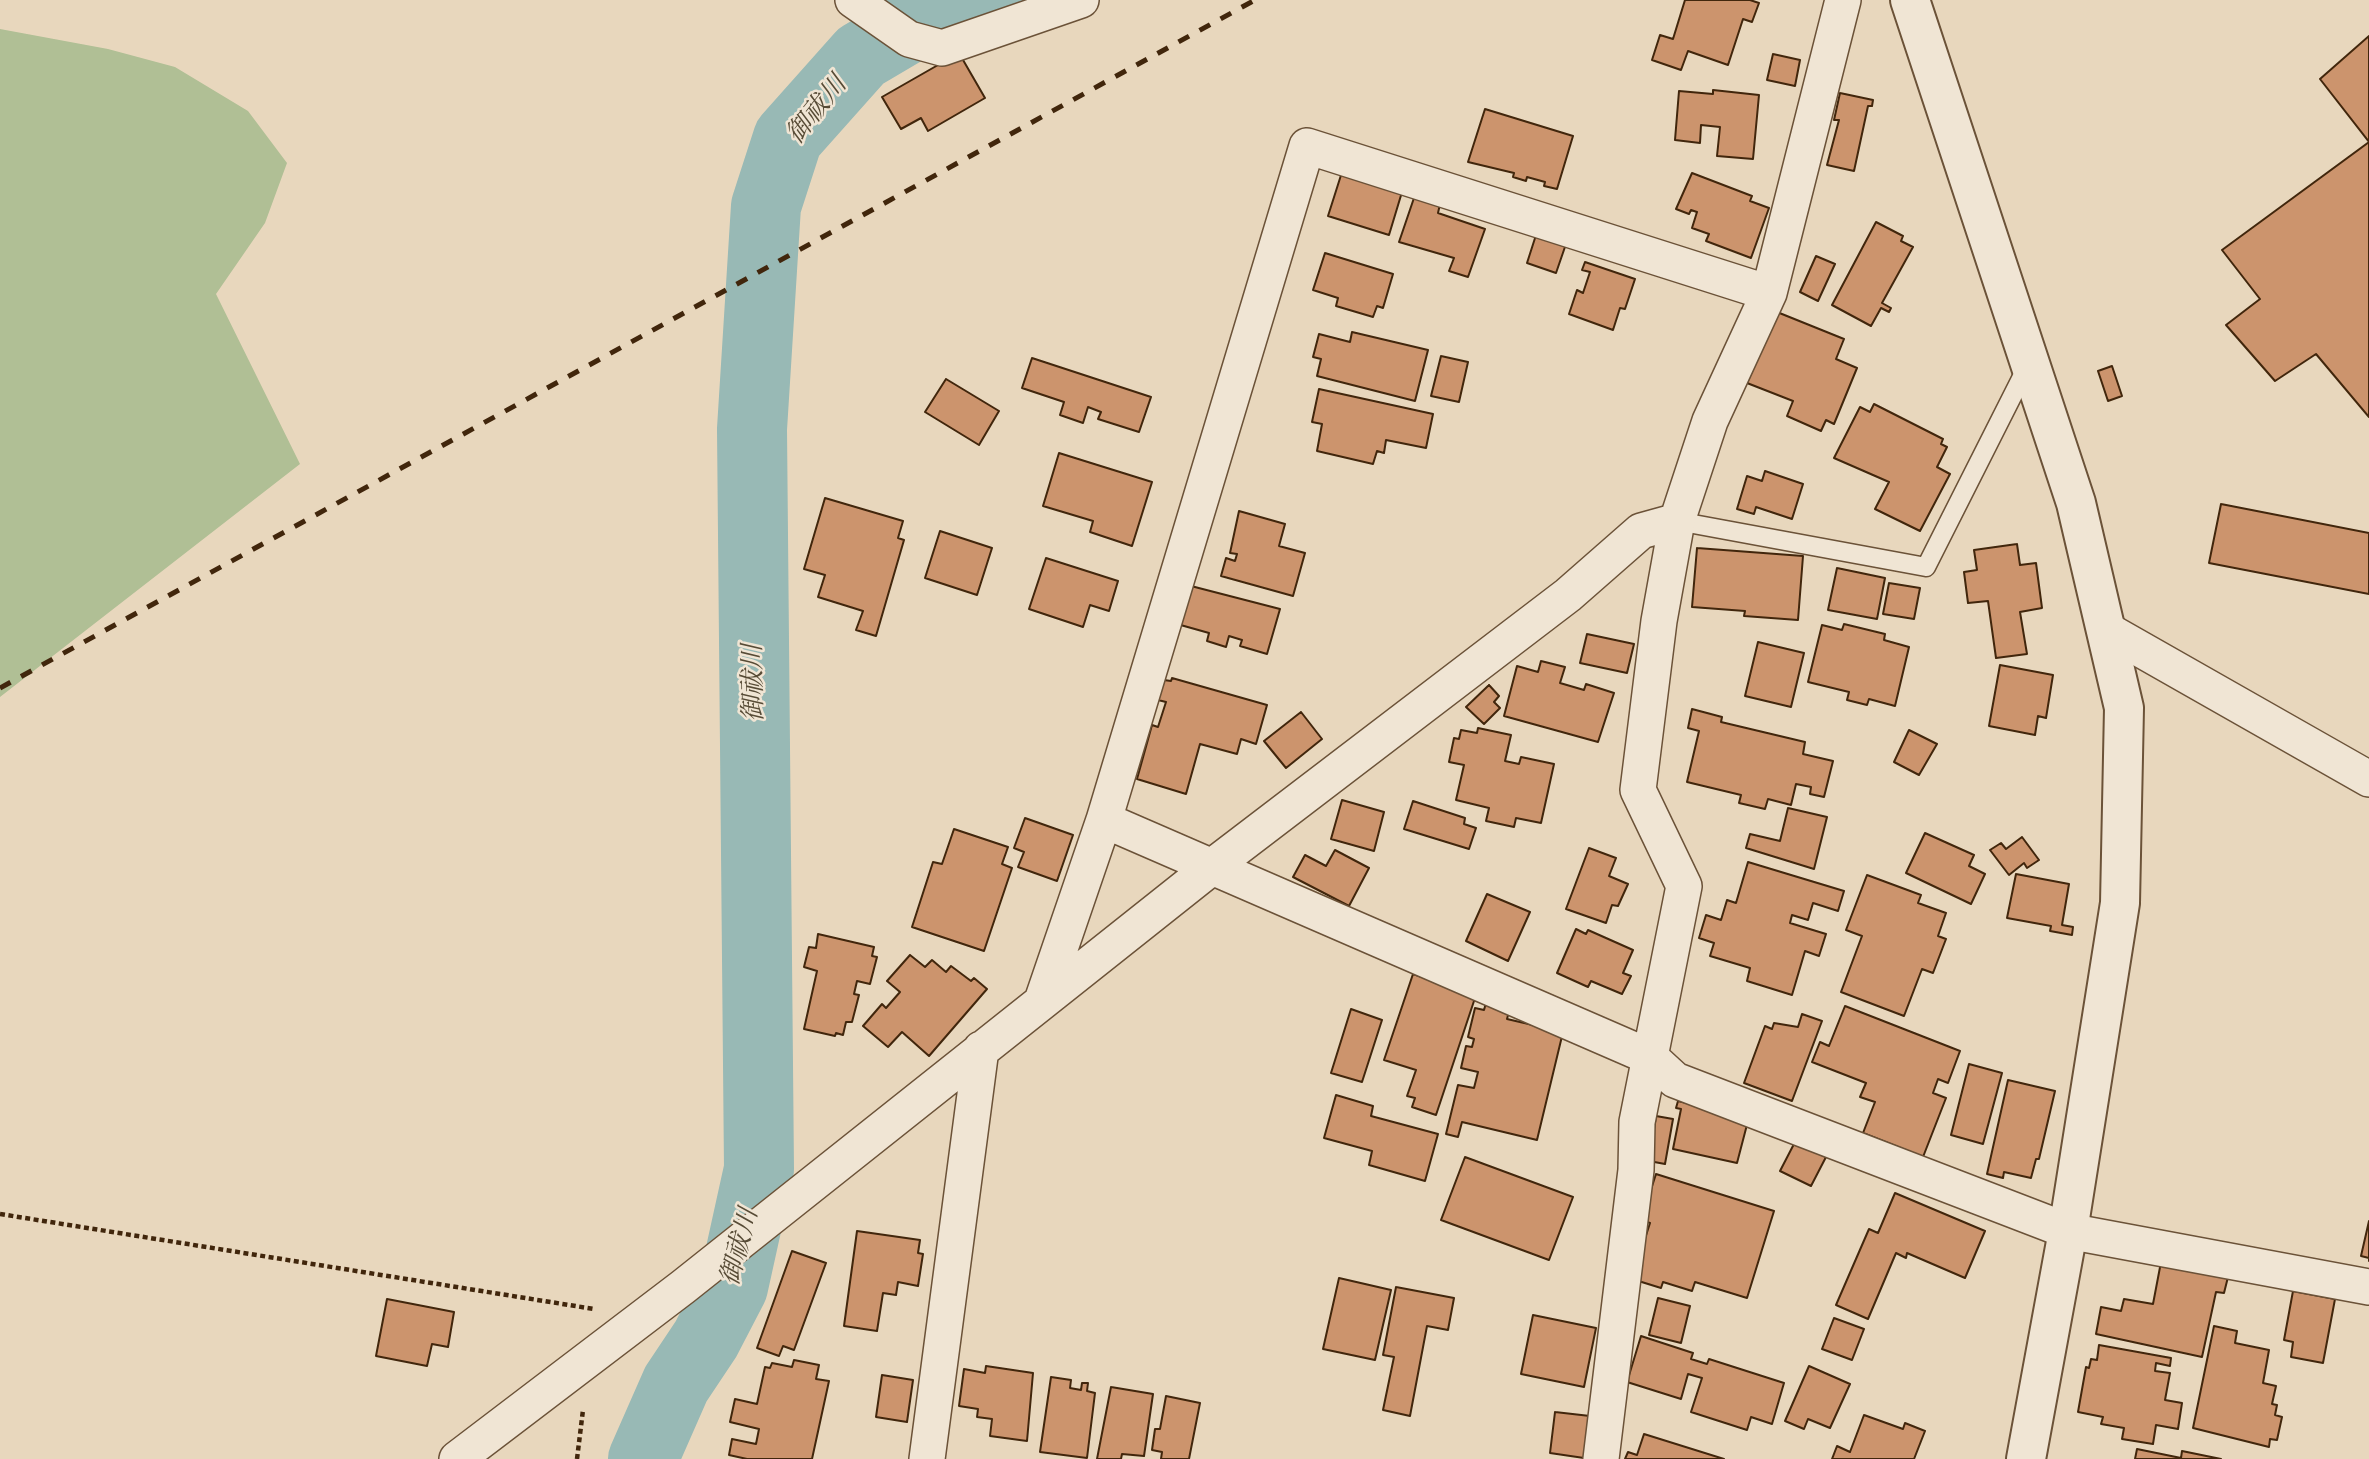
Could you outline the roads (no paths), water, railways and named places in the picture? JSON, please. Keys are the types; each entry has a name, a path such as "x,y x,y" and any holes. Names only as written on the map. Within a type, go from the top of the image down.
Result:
{"street":[{"path":"853,0 896,31 942,48 1081,0"},
{"path":"1601,1459 1636,1170 1637,1122 1684,886 1638,790 1659,621 1677,521 1710,421 1769,293 1843,0"},
{"path":"1910,0 2076,503 2124,708 2120,903 2068,1231 2026,1459"},
{"path":"1042,1001 1104,820 1307,146 1769,293"},
{"path":"457,1459 683,1287 1213,866 1568,595 1641,531 1677,521"},
{"path":"2105,629 2369,779"},
{"path":"1104,820 1650,1057 1675,1080 2068,1231 2369,1287"},
{"path":"927,1459 981,1049"}],"lane":[{"path":"1677,521 1926,567 2029,362"}],"waterway":[{"name":"御祓川","path":"643,1459 676,1384 706,1339 733,1287 759,1169 752,429 766,206 788,138 861,56 922,20 991,0"}],"railway":[{"path":"0,688 1255,0"}]}
